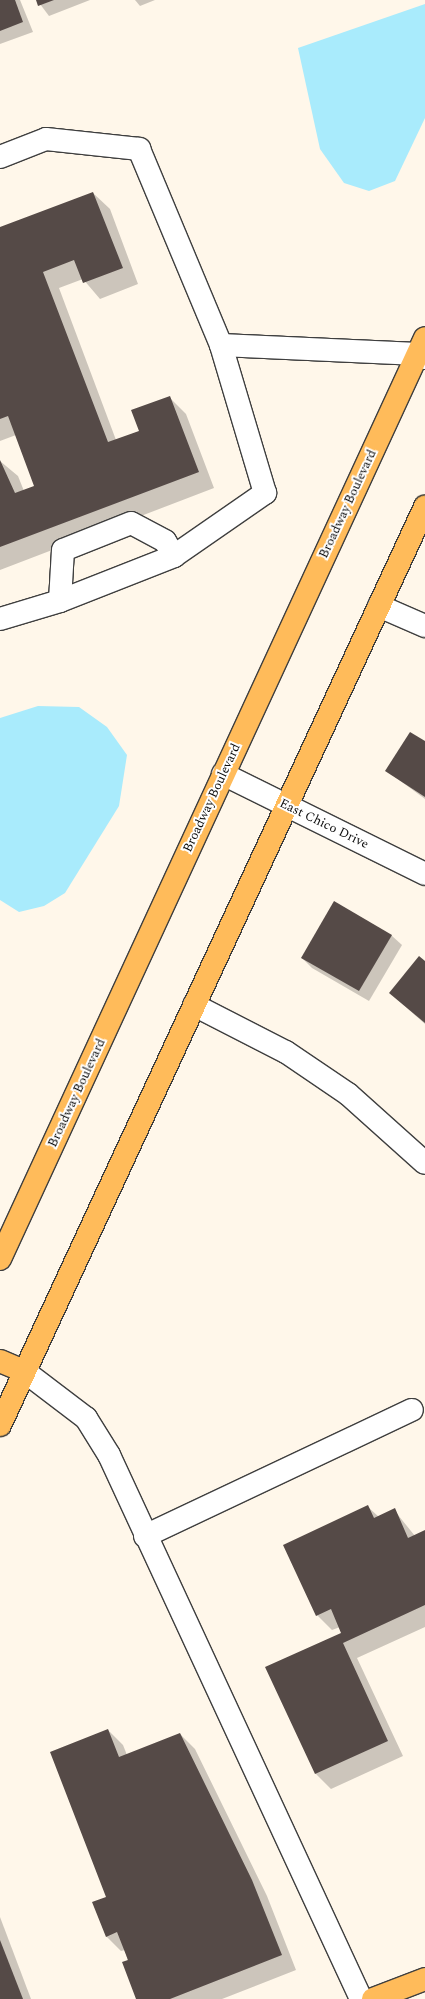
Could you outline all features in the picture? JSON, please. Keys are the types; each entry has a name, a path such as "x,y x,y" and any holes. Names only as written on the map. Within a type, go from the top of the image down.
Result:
{"main road":[{"name":"Broadway Boulevard","path":"0,1259 6,1231 423,350"},
{"path":"0,1425 425,507"},
{"path":"0,1361 24,1371"},
{"path":"373,1999 425,1979"}],"street":[{"path":"0,157 46,139 140,150 221,345 265,493 174,556 60,601 0,619"},
{"path":"221,345 423,350"},
{"path":"60,601 63,550 77,544 131,523 165,541 174,556"},
{"path":"379,606 425,626"},
{"name":"East Chico Drive","path":"223,774 425,874"},
{"path":"194,1004 286,1052 342,1090 425,1164"},
{"path":"24,1371 86,1418 109,1455 145,1536 340,1948 361,1999"},
{"path":"145,1536 412,1410"}],"water":[{"path":"425,4 425,118 395,181 369,191 344,183 320,149 298,48"},
{"path":"38,706 79,707 107,727 127,755 119,806 65,893 44,906 19,912 0,900 0,718"}],"building":[{"path":"0,0 15,0 23,22 0,31"},
{"path":"36,0 54,0 38,6"},
{"path":"93,192 123,268 83,283 74,260 43,272 108,442 139,431 131,410 170,396 199,472 0,547 0,460 15,493 34,486 8,416 0,419 0,227"},
{"path":"410,732 425,741 425,797 385,771"},
{"path":"334,901 392,935 359,991 301,958"},
{"path":"419,956 425,961 425,1023 389,993"},
{"path":"368,1505 374,1518 395,1508 408,1538 425,1530 425,1605 343,1643 388,1741 315,1774 265,1667 341,1633 331,1609 316,1616 283,1545"},
{"path":"108,1729 119,1757 180,1733 252,1880 282,1955 170,1999 136,1999 122,1962 128,1960 117,1932 106,1937 92,1902 106,1897 50,1752"},
{"path":"0,1940 23,1999 0,1999"}]}
